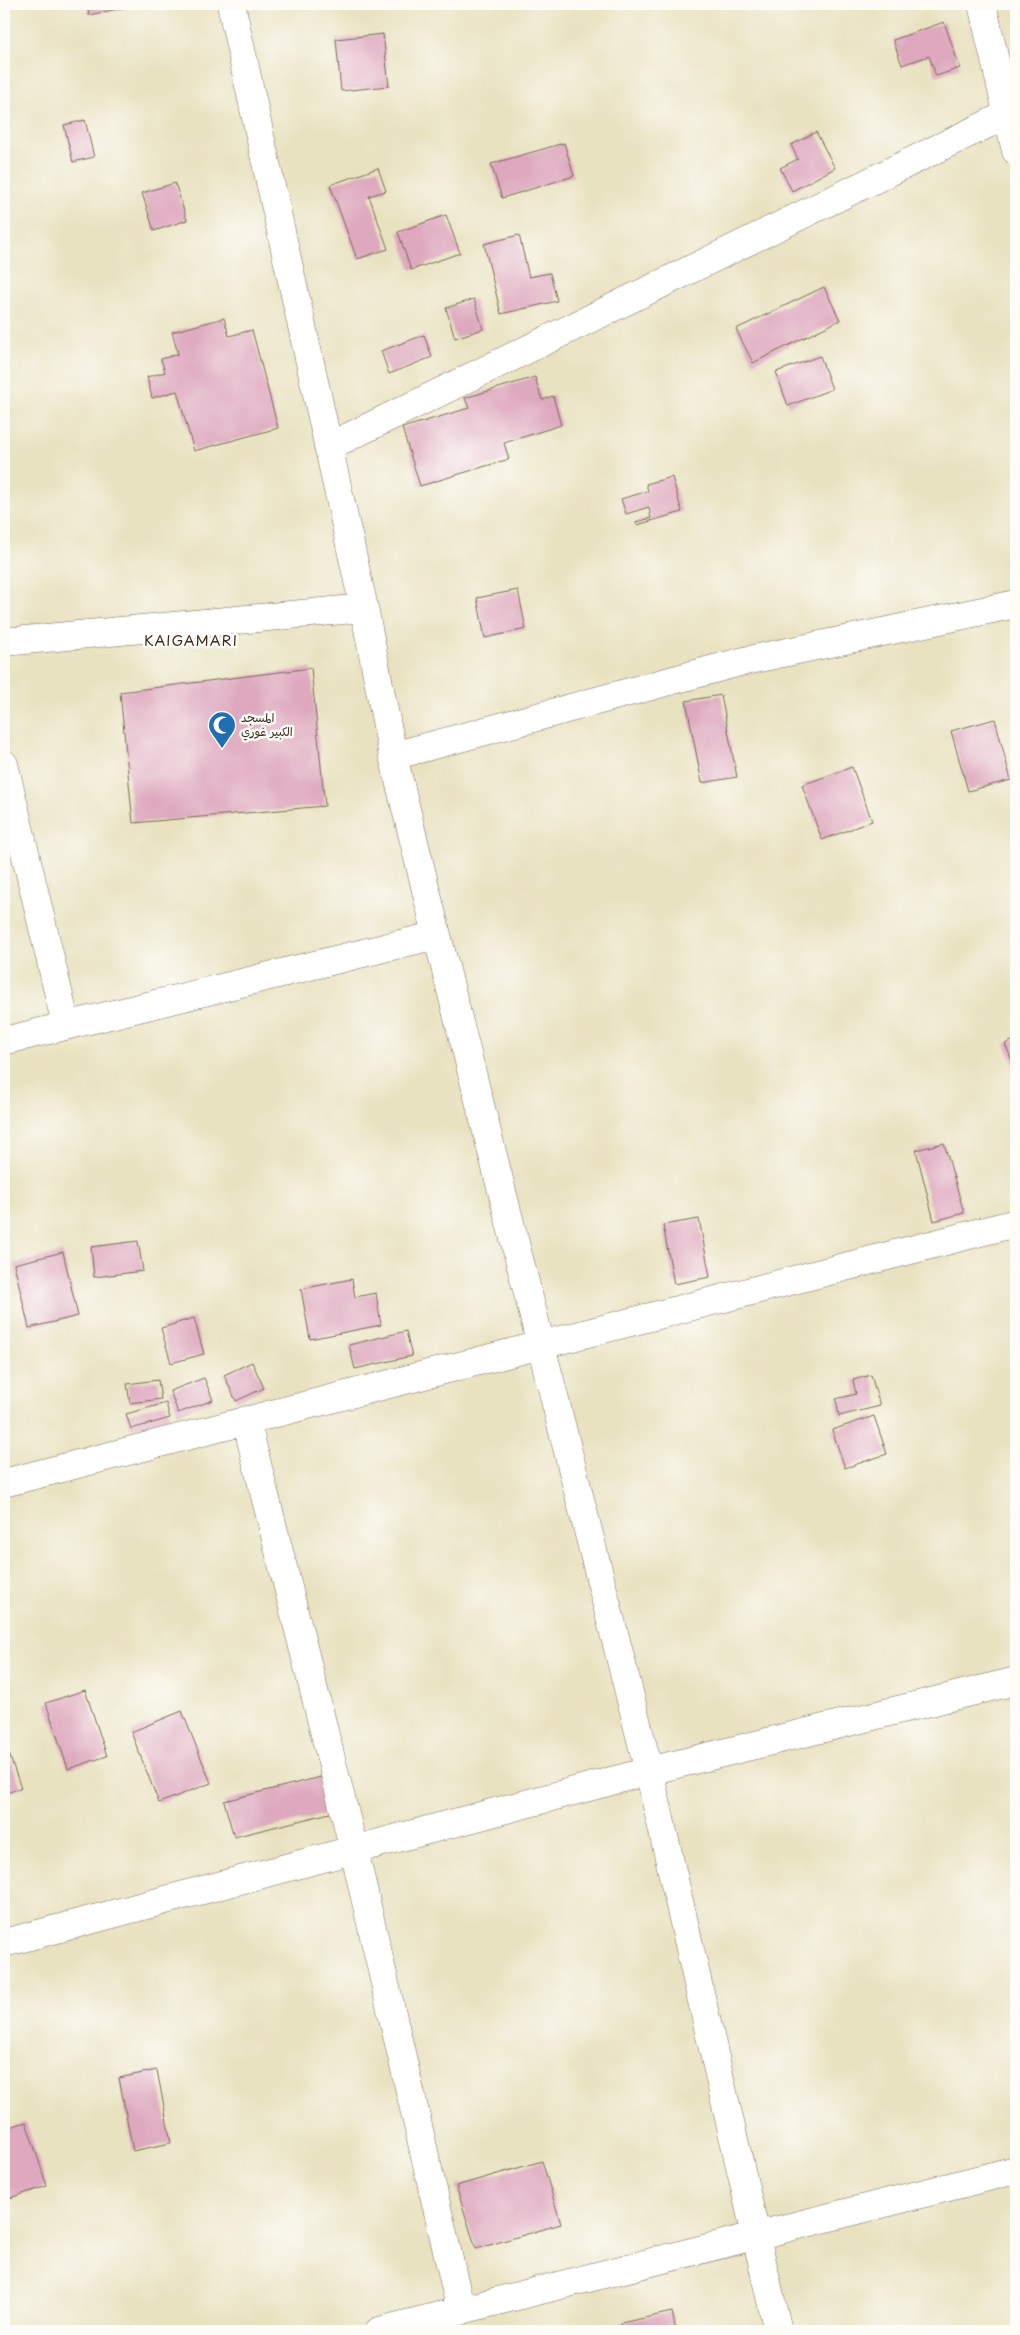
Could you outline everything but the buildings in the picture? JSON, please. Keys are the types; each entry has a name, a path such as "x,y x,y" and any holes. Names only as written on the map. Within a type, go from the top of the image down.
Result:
{"street":[{"path":"231,4 364,608 394,756 437,935 649,1771 778,2331"},
{"path":"982,4 1016,150"},
{"path":"328,447 1008,114"},
{"path":"394,756 740,662 1016,604"},
{"path":"4,642 364,608"},
{"path":"4,764 66,1025"},
{"path":"4,1041 437,935"},
{"path":"4,1483 1016,1223"},
{"path":"246,1420 354,1850 461,2311"},
{"path":"4,1943 649,1771 1016,1681"},
{"path":"380,2331 1016,2170"}],"place":[{"name":"المسجد الكبير غوري","path":"222,749"}],"district":[{"name":"KAIGAMARI","path":"191,641"}]}
